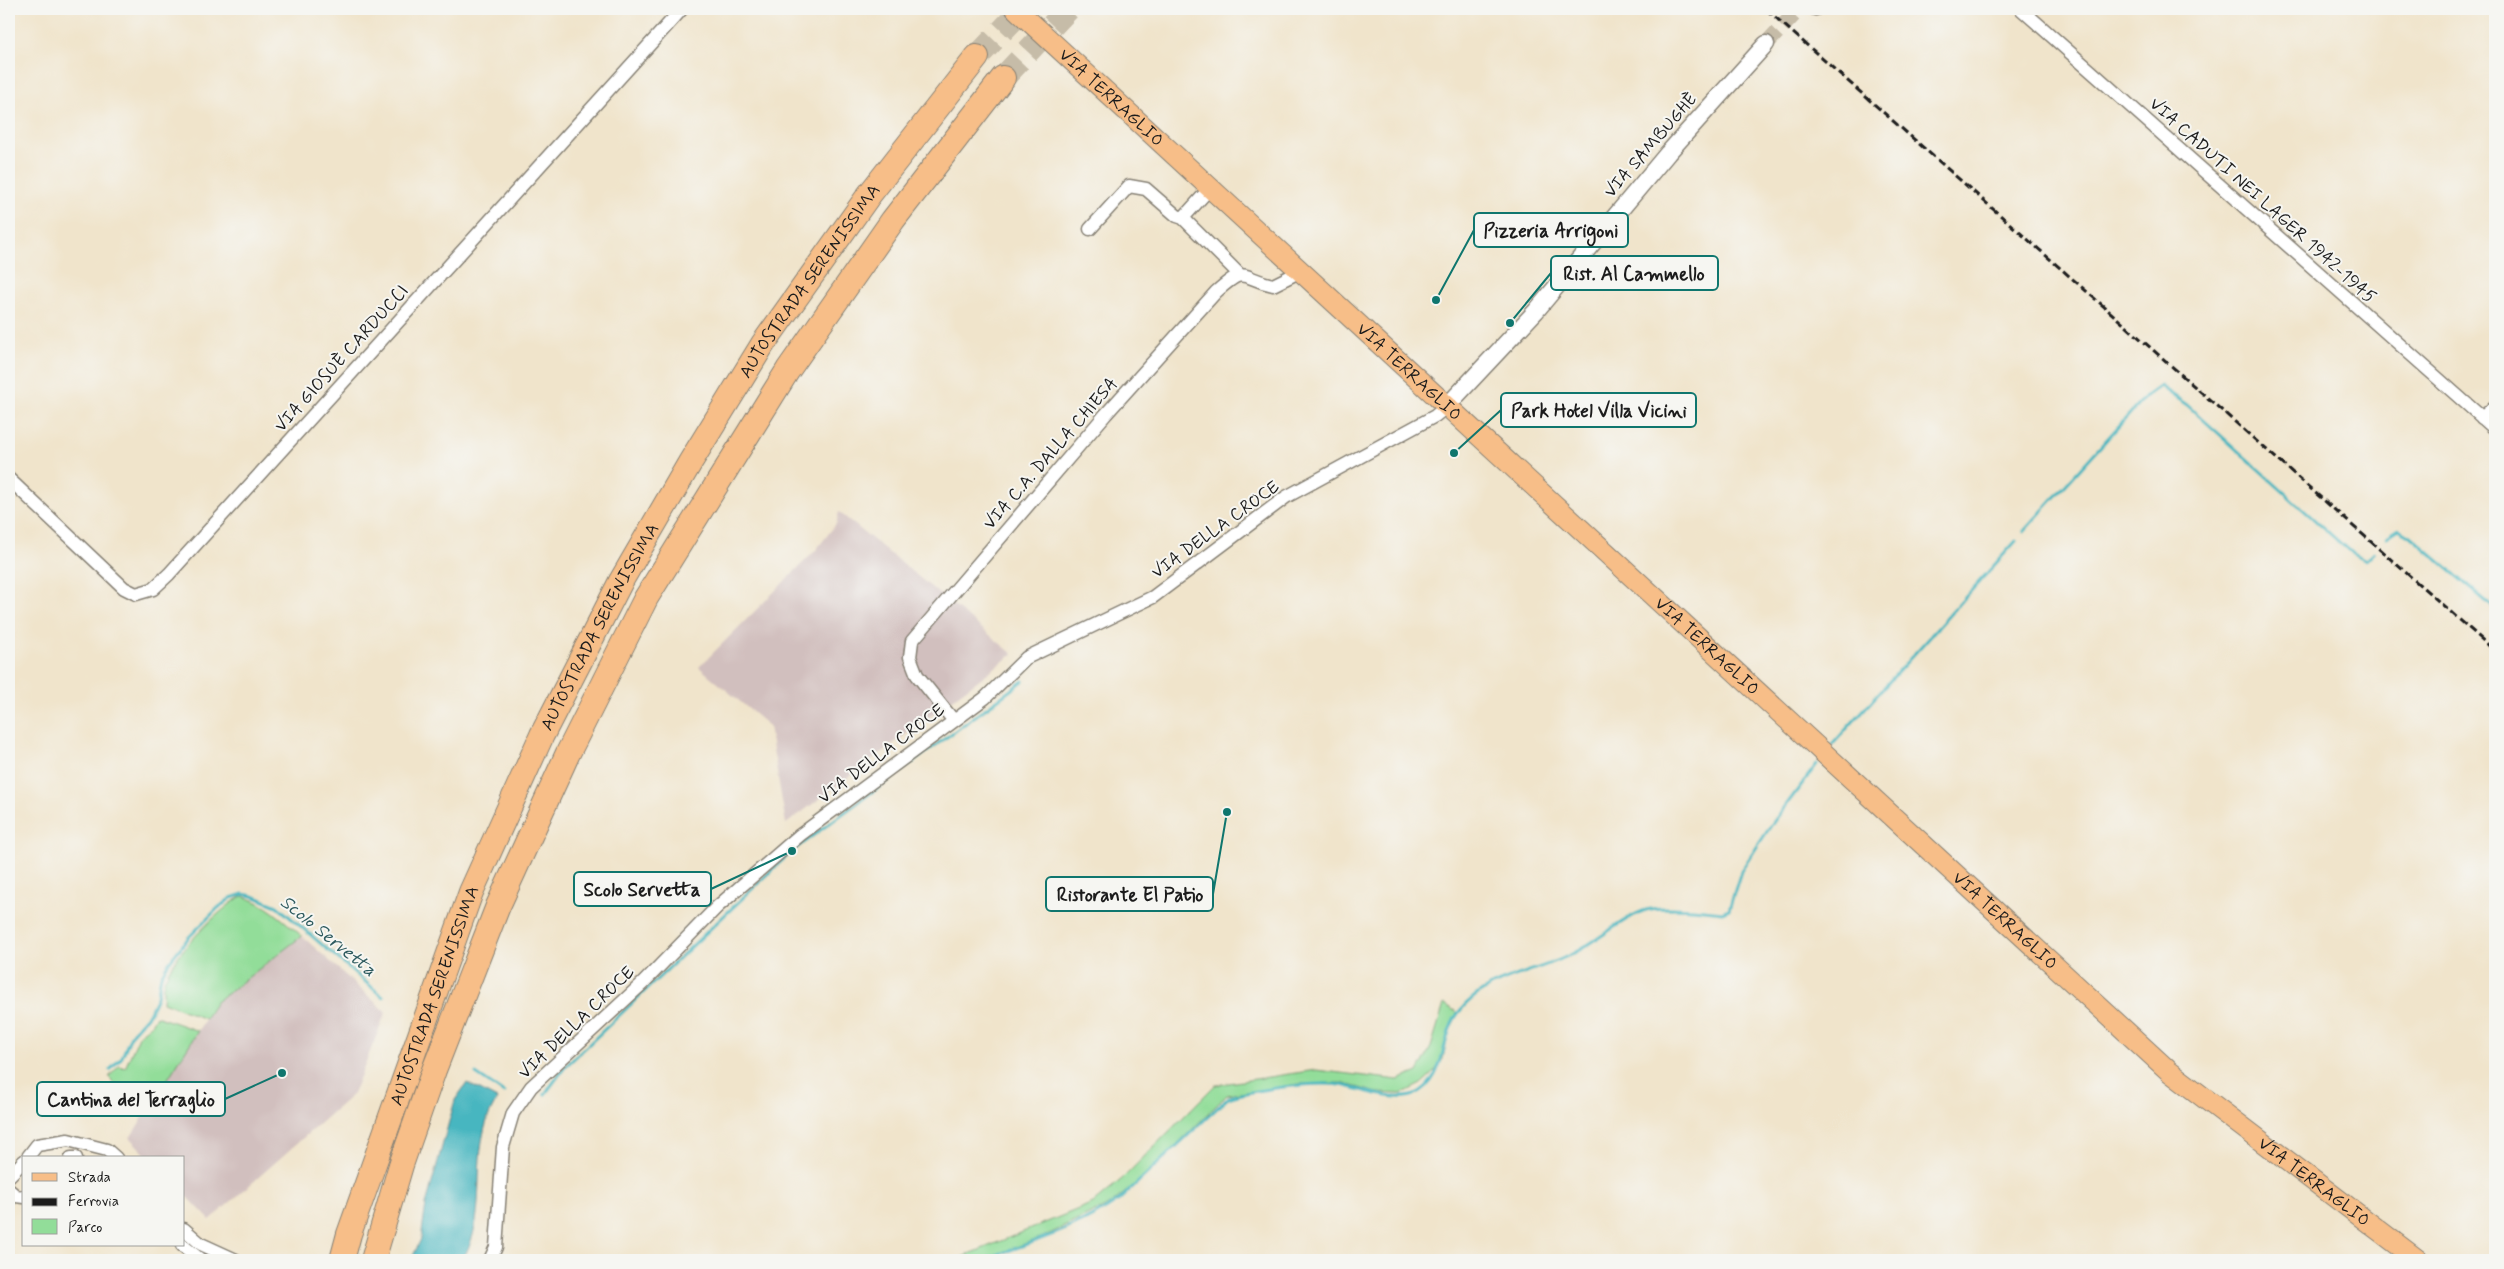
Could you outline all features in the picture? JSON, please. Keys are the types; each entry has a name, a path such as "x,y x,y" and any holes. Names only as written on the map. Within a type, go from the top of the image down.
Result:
{"highway":[{"name":"AUTOSTRADA SERENISSIMA","path":"342,1260 349,1234 471,892 542,735 621,581 691,461 763,344 869,195 977,57"},
{"name":"AUTOSTRADA SERENISSIMA","path":"372,1260 401,1165 434,1070 498,906 568,753 646,598 788,370 893,220 1003,78"}],"main road":[{"name":"VIA TERRAGLIO","path":"1016,9 2170,1072 2418,1260"}],"street":[{"name":"VIA GIOSUÈ CARDUCCI","path":"9,479 124,588 136,594 153,589 176,567 682,9"},
{"name":"VIA CADUTI NEI LAGER 1942-1945","path":"2021,9 2495,429"},
{"name":"VIA SAMBUGHÈ","path":"1446,407 1536,311 1668,153 1766,44"},
{"path":"1090,230 1129,186 1146,189 1177,216 1182,218 1240,275 1249,275 1267,284 1279,283 1301,271"},
{"path":"1182,218 1211,187"},
{"name":"VIA C.A. DALLA CHIESA","path":"954,721 917,674 910,658 912,641 1179,331 1230,279 1240,275"},
{"path":"2482,418 2495,406"},
{"name":"VIA DELLA CROCE","path":"490,1260 496,1247 503,1147 513,1113 531,1087 643,983 725,900 800,835 985,698 1026,658 1152,596 1286,497 1435,416 1446,407"},
{"path":"29,1156 37,1145 68,1140 107,1150 114,1156"},
{"path":"9,1176 22,1163"},
{"path":"9,1190 16,1196 22,1197"},
{"path":"185,1230 201,1244 236,1260"},
{"path":"183,1246 201,1260"}],"shaded area":[{"path":"839,512 1013,654 786,824 769,726 699,667 816,550 836,524"},
{"path":"302,936 386,1012 353,1094 210,1220 185,1194 185,1156 147,1156 130,1138 216,1002"}],"green space":[{"path":"242,896 267,908 302,936 216,1002 205,1019 163,1002 164,982 176,960 209,922"},
{"path":"1444,1004 1458,1013 1447,1037 1443,1059 1434,1072 1421,1084 1401,1094 1378,1093 1341,1083 1299,1084 1227,1095 1145,1176 1111,1204 1043,1237 981,1260 955,1260 1093,1203 1122,1179 1215,1085 1316,1070 1398,1080 1418,1072 1431,1047"},
{"path":"156,1016 198,1031 150,1107 142,1109 117,1088 109,1077 119,1066 125,1068 140,1034 151,1025"}],"water":[{"path":"467,1083 497,1099 488,1117 482,1141 477,1211 475,1228 470,1244 462,1260 411,1260 421,1239 426,1204 455,1100"}],"waterway":[{"path":"2024,531 2146,396 2160,386 2187,405 2348,550 2366,560 2374,552"},
{"path":"2387,537 2399,529 2410,536 2495,609"},
{"path":"1832,745 2016,541"},
{"name":"Scolo Servetta","path":"545,1094 565,1067 792,851 1023,681"},
{"path":"983,1260 1070,1227 1104,1210 1119,1200 1228,1098 1267,1089 1316,1084 1340,1085 1387,1096 1406,1097 1414,1095 1425,1088 1433,1079 1438,1069 1448,1034 1459,1012 1470,1000 1483,991 1497,983 1572,954 1643,911 1670,908 1722,912 1729,909 1741,871 1772,824 1817,764"},
{"name":"Scolo Servetta","path":"110,1070 122,1057 132,1033 149,1014 157,997 161,976 169,962 189,937 218,908 231,898 243,894 277,906 383,997"},
{"name":"Scolo Servetta","path":"476,1074 504,1093"}],"tunnel":[{"path":"977,57 1023,9"},
{"path":"1003,78 1068,9"},
{"path":"1766,44 1799,9"}],"railway":[{"path":"1766,9 2495,651"}],"place":[{"name":"Pizzeria Arrigoni","path":"1436,300"},
{"name":"Rist. Al Cammello","path":"1510,323"},
{"name":"Park Hotel Villa Vicini","path":"1454,453"},
{"name":"Ristorante El Patio","path":"1227,812"},
{"name":"Scolo Servetta","path":"792,851"},
{"name":"Cantina del Terraglio","path":"282,1073"}]}
